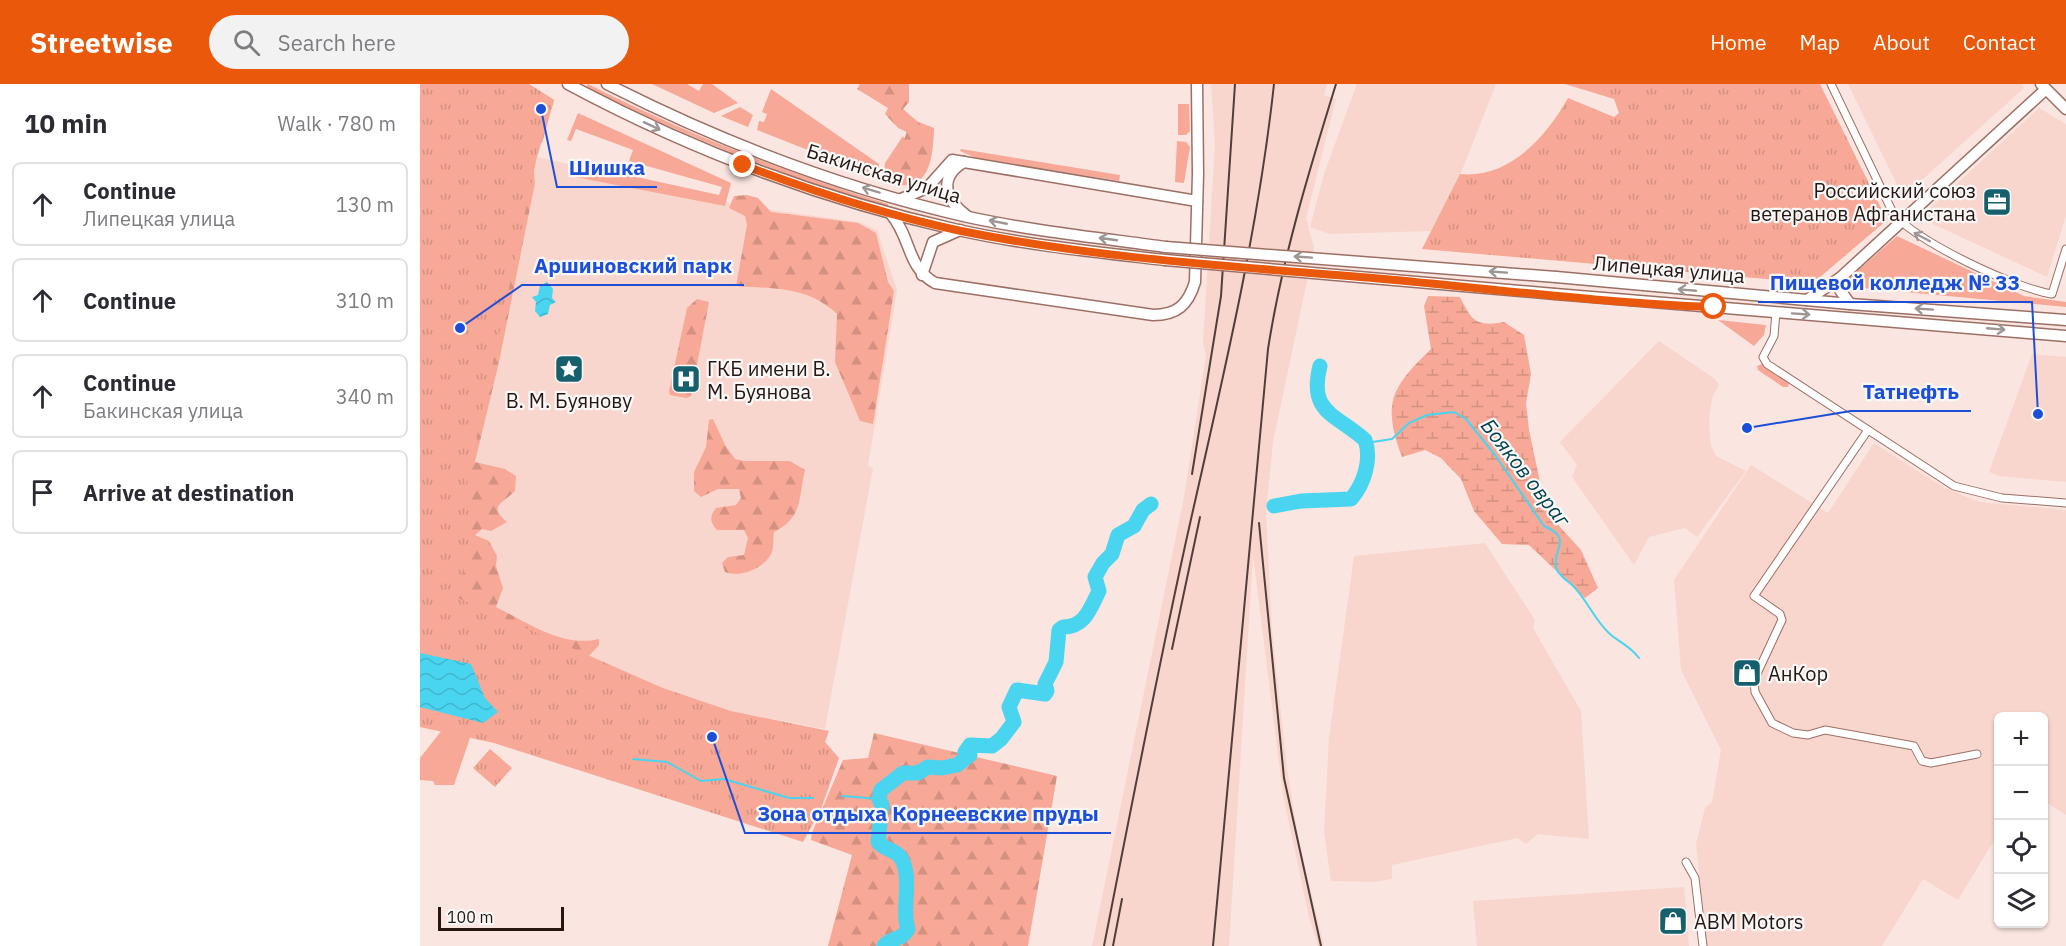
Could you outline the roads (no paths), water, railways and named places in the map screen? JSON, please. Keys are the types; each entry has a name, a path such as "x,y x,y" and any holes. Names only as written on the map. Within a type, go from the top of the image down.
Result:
{"main road":[{"name":"Бакинская улица","path":"568,84 659,130 743,165 807,189 891,214 960,231 1060,248 1165,260 1555,294"},
{"name":"Бакинская улица","path":"607,84 746,147 810,171 901,199 968,216 1028,228 1166,247 1556,277"},
{"path":"891,214 903,231 916,268 922,275 942,285 1154,315 1175,312 1191,296 1195,282 1197,84"},
{"path":"1807,300 1840,278 2043,87 2066,109"},
{"path":"901,199 927,188 948,162 964,162 1197,201"},
{"path":"964,162 955,170 947,189 950,202 968,216"},
{"path":"922,275 933,242 960,231"},
{"name":"Липецкая улица","path":"1556,277 1850,304 2066,320"},
{"path":"1840,278 1840,290 1850,304"},
{"name":"Липецкая улица","path":"1555,294 2066,336"}],"street":[{"path":"1831,84 1893,213 1901,222 1992,273 2031,290 2052,294 2066,249"},
{"path":"1776,312 1774,336 1765,353 1764,361 1868,430 1954,486 2002,498 2066,503"},
{"path":"1868,430 1754,596 1780,614 1782,620 1754,680 1755,692 1772,723 1793,733 1808,735 1825,730 1914,746 1922,761 1931,763 1977,754"},
{"path":"1686,862 1695,878 1702,946"}],"water":[{"path":"547,282 553,289 552,298 556,302 550,305 548,314 540,317 535,311 536,302 532,297 538,295 540,286"},
{"path":"420,653 471,664 485,698 498,712 483,723 420,707"}],"waterway":[{"path":"1274,506 1301,501 1351,499 1363,479 1368,455 1365,440 1335,418 1321,403 1317,382 1320,366"},
{"name":"Бояков овраг","path":"1366,443 1392,439 1409,423 1427,415 1454,412 1466,419 1495,455 1544,526 1558,535 1560,540 1556,561 1558,572 1582,596 1605,629 1639,658"},
{"path":"884,946 889,941 903,935 908,929 906,921 907,884 904,866 899,855 878,842 882,805 879,799 881,790 903,773 918,773 928,767 942,768 957,765 970,755 965,752 970,745 992,746 1001,739 1014,722 1009,707 1017,690 1045,694 1047,691 1045,684 1056,662 1059,630 1077,624 1086,616 1099,591 1095,577 1103,563 1112,554 1118,535 1134,526 1143,510 1151,504"},
{"path":"633,759 667,762 701,781 724,779 789,798 813,798"},
{"path":"842,796 879,799"}],"railway":[{"path":"1192,474 1221,296 1235,84"},
{"path":"1104,946 1164,646 1247,259 1267,143 1274,84"},
{"path":"1213,946 1268,349 1281,282 1306,182 1336,84"},
{"path":"1172,649 1200,517"},
{"path":"1259,523 1284,778 1321,946"},
{"path":"1113,946 1122,899"}],"place":[{"name":"Шишка","path":"541,109"},
{"name":"Российский союз ветеранов Афганистана","path":"1997,202"},
{"name":"Аршиновский парк","path":"460,328"},
{"name":"В. М. Буянову","path":"569,369"},
{"name":"ГКБ имени В. М. Буянова","path":"686,379"},
{"name":"Пищевой колледж № 33","path":"2038,414"},
{"name":"Татнефть","path":"1747,428"},
{"name":"АнКор","path":"1747,673"},
{"name":"Зона отдыха Корнеевские пруды","path":"712,737"},
{"name":"ABM Motors","path":"1673,921"}]}
